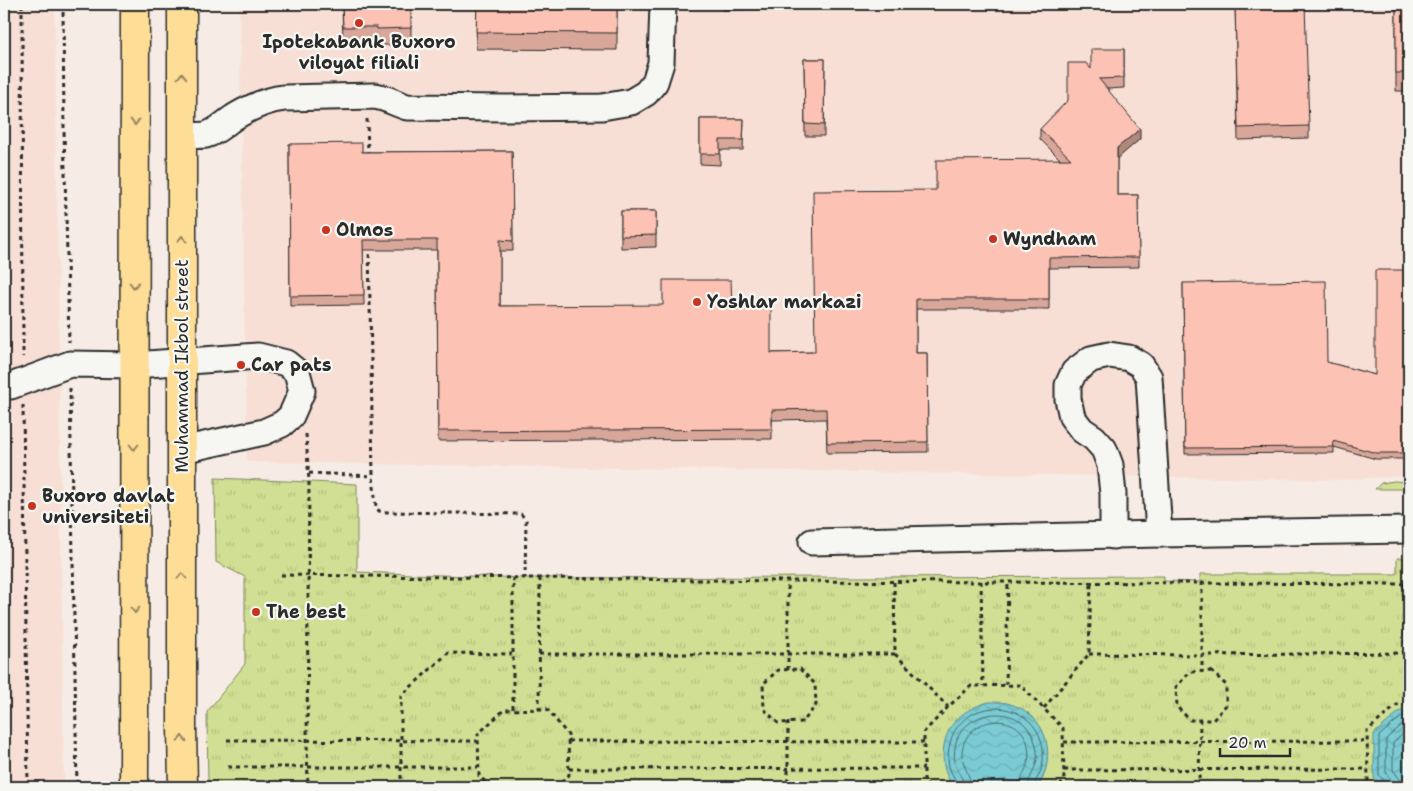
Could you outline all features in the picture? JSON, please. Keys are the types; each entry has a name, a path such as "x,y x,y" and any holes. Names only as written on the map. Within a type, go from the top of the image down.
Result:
{"main road":[{"path":"134,787 135,4"},
{"name":"Muhammad Ikbol street","path":"182,4 183,787"}],"lane":[{"path":"182,135 206,135 236,116 274,99 367,96 383,97 398,105 408,107 506,108 602,107 631,102 646,93 655,82 661,63 663,4"},
{"path":"1113,536 1113,494 1110,465 1104,450 1094,438 1082,430 1072,417 1068,399 1068,385 1074,372 1091,359 1109,355 1135,361 1141,365 1149,377 1159,534"},
{"path":"4,386 11,386 70,364 134,365 258,356 286,363 297,372 302,391 291,416 282,424 264,432 182,450"},
{"path":"812,542 1409,530"}],"path":[{"path":"64,4 64,130 77,787"},
{"path":"367,96 368,157"},
{"path":"369,237 373,476 376,507 378,511 521,514 526,520 525,578"},
{"path":"302,391 309,473 308,787"},
{"path":"309,473 373,476"},
{"path":"282,575 788,581 894,580 1409,584"},
{"path":"513,578 513,710"},
{"path":"539,710 540,578"},
{"path":"894,580 896,654 948,707"},
{"path":"788,581 788,670"},
{"path":"981,581 983,686"},
{"path":"1006,686 1008,581"},
{"path":"1044,708 1089,654 1091,582"},
{"path":"1202,582 1202,672"},
{"path":"1374,787 1368,781 1367,731 1398,705 1408,705 1404,584"},
{"path":"401,787 401,696 448,653 512,654"},
{"path":"1089,654 1405,653"},
{"path":"540,654 896,654"},
{"path":"800,669 815,684 816,705 803,722 788,722 778,723 764,709 763,684 778,670 800,669"},
{"path":"1211,671 1226,685 1226,705 1213,720 1200,720 1190,720 1177,707 1176,687 1190,672 1211,671"},
{"path":"929,787 924,782 924,732 971,686 1020,685 1063,728 1064,781 1058,787"},
{"path":"491,787 479,776 478,734 504,710 547,710 568,735 569,775 557,787"},
{"path":"1200,720 1200,787"},
{"path":"788,722 788,787"},
{"path":"227,740 477,741"},
{"path":"568,741 924,742"},
{"path":"1064,742 1367,741"},
{"path":"228,767 478,767"},
{"path":"569,769 924,768"},
{"path":"1064,770 1368,769"}],"shaded area":[{"name":"Buxoro davlat universiteti","path":"4,4 55,4 64,787 4,787"},
{"path":"239,4 1409,4 1409,476 1338,480 247,462"}],"green space":[{"path":"215,478 357,484 357,572 525,578 1164,576 1164,581 1200,582 1200,574 1397,574 1397,558 1409,558 1409,787 208,787 207,712 245,664 245,577 216,562"},
{"path":"1394,481 1409,482 1409,489 1375,489 1381,483"}],"water":[{"path":"988,702 1007,703 1021,708 1032,716 1040,726 1048,749 1044,775 1038,787 954,787 949,780 943,762 943,753 944,743 951,726 960,716"},
{"path":"1400,711 1409,711 1409,787 1383,787 1374,778 1374,734"}],"building":[{"path":"342,4 411,4 411,28 343,27"},
{"path":"477,4 617,4 617,33 476,32"},
{"path":"1235,4 1305,4 1309,126 1238,128"},
{"path":"1396,4 1409,4 1409,73 1396,73"},
{"path":"1091,49 1124,49 1124,78 1099,79 1140,129 1117,148 1117,195 1138,195 1139,257 1049,258 1049,299 916,299 916,353 927,353 928,442 827,443 826,409 772,410 772,429 438,431 437,240 363,240 364,295 290,296 289,144 362,143 362,152 512,151 513,241 500,240 500,306 663,305 663,280 731,280 732,309 771,308 771,353 815,352 813,191 936,190 936,160 1071,159 1040,129 1068,100 1068,63 1086,63 1091,69"},
{"path":"804,59 825,59 824,125 805,124"},
{"path":"700,119 744,119 743,140 720,140 720,154 700,154"},
{"path":"621,211 656,211 656,235 621,236"},
{"path":"1375,270 1409,270 1409,453 1376,453 1333,441 1334,447 1185,448 1183,283 1326,281 1327,362 1375,375"}],"place":[{"name":"Ipotekabank Buxoro viloyat filiali","path":"359,23"},
{"name":"Olmos","path":"326,230"},
{"name":"Wyndham","path":"993,239"},
{"name":"Yoshlar markazi","path":"697,302"},
{"name":"Car pats","path":"241,365"},
{"name":"Buxoro davlat universiteti","path":"32,506"},
{"name":"The best","path":"256,612"}]}
